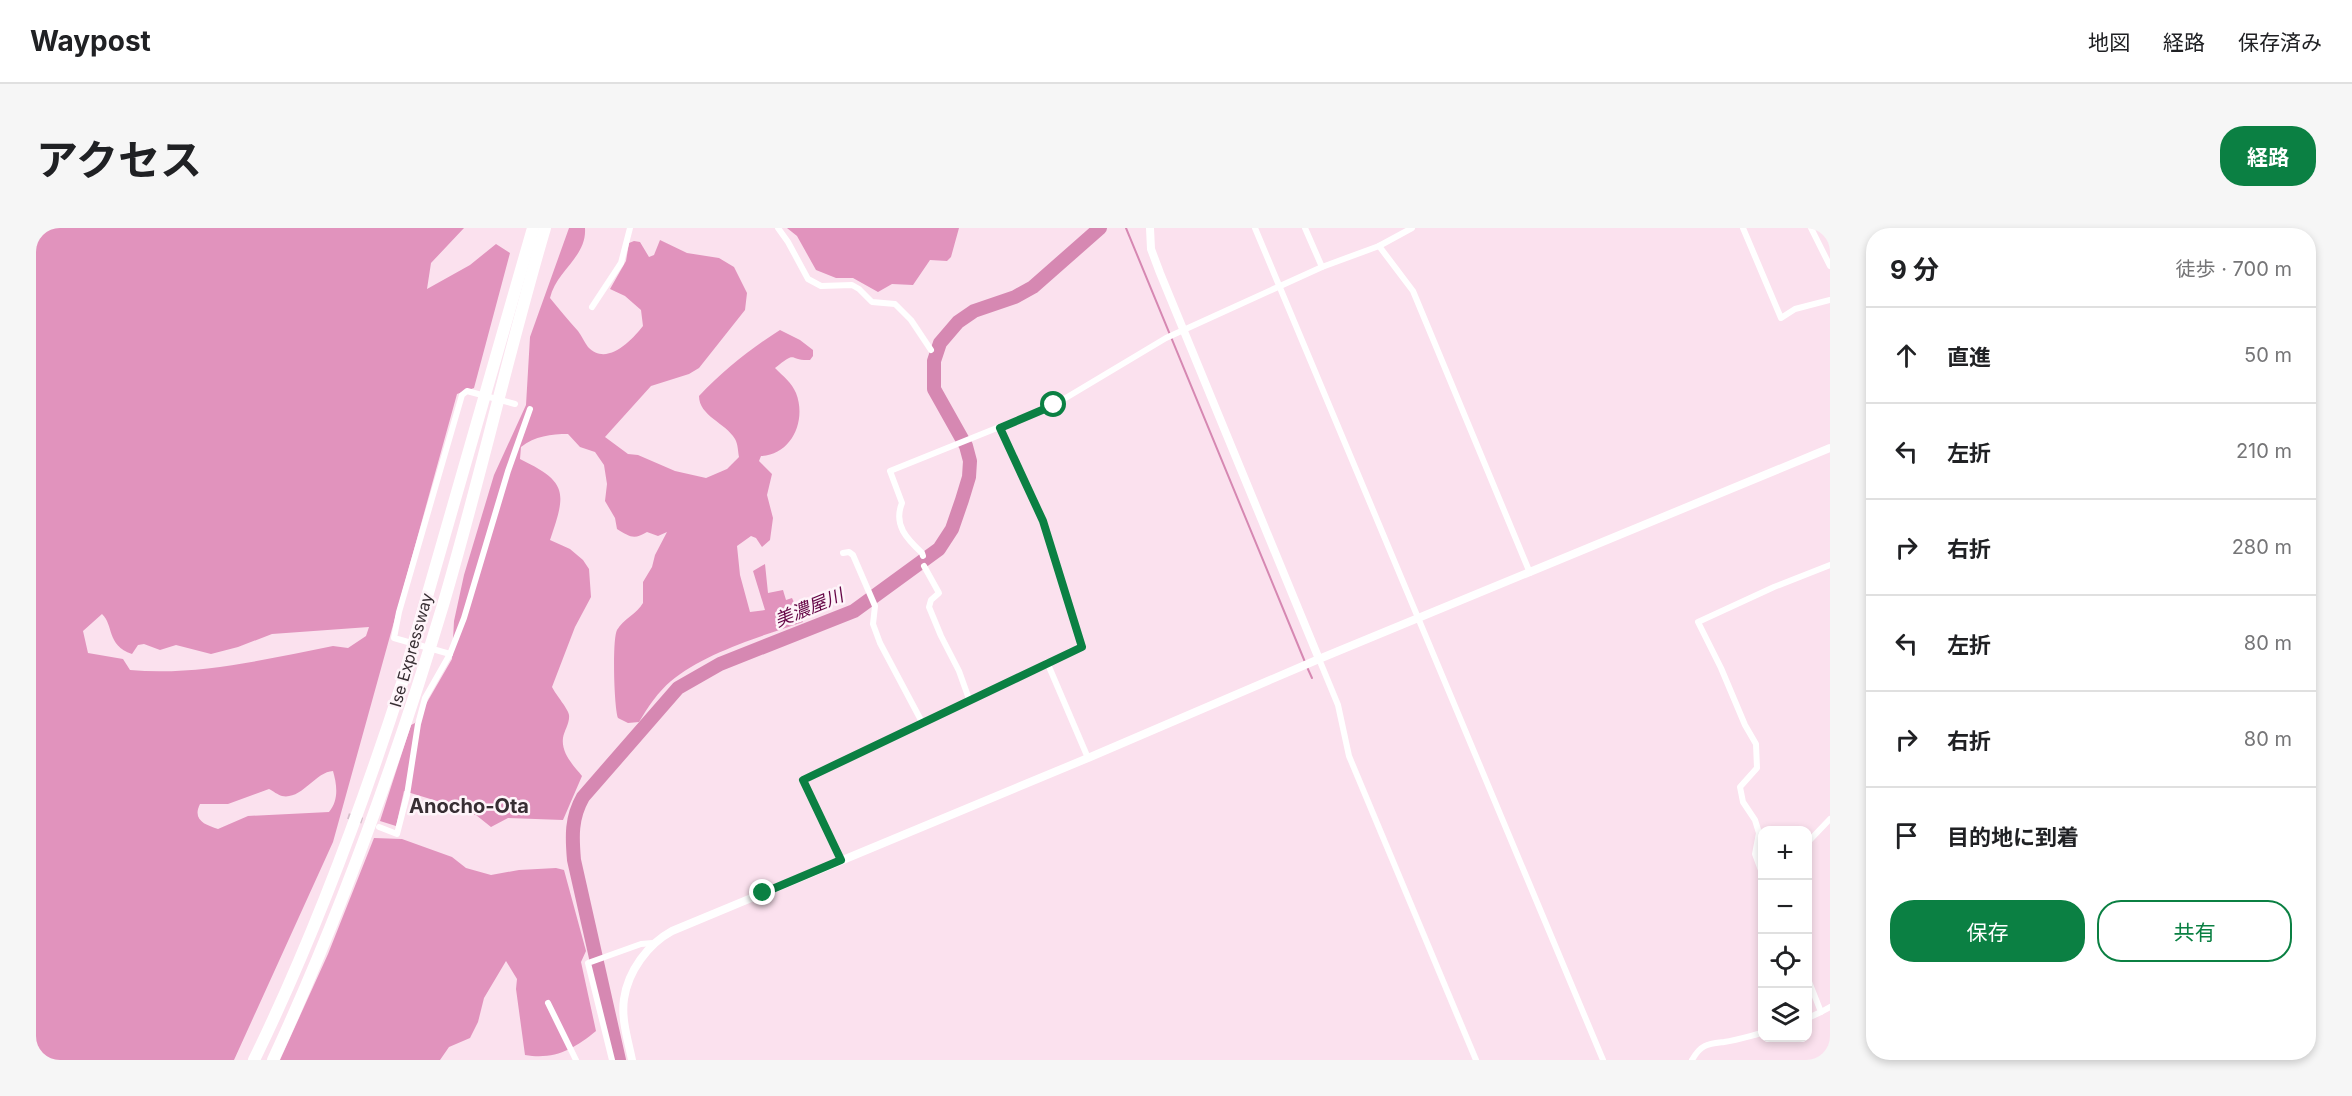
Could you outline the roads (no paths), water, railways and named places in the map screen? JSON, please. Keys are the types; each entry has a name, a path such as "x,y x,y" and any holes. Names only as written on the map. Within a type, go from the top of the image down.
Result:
{"highway":[{"name":"Ise Expressway","path":"254,1060 276,1016 323,904 380,752 403,680 533,228"},
{"name":"Ise Expressway","path":"273,1060 356,868 416,694 545,228"}],"street":[{"path":"592,307 621,263 630,228"},
{"path":"778,228 808,279 821,286 852,285 872,302 895,304 911,321 931,350"},
{"path":"1150,228 1151,249 1338,705 1349,756 1476,1060"},
{"path":"1255,228 1603,1060"},
{"path":"1305,228 1322,267"},
{"path":"923,556 922,552 904,536 899,512 902,503 890,471 1054,405 1147,349 1279,286 1379,246 1410,228"},
{"path":"1743,228 1781,318 1795,309 1830,300"},
{"path":"1811,228 1830,266"},
{"path":"1379,246 1413,291 1530,573"},
{"path":"450,654 394,638 399,612 462,395 467,391 515,404"},
{"path":"379,827 397,834 425,698 450,654 464,618 508,471 530,409"},
{"path":"841,860 803,780 1082,647 1043,521 1000,428"},
{"path":"632,1060 624,1019 624,998 633,974 653,943 672,931 1319,659 1830,448"},
{"path":"843,553 849,552 853,555 875,606 873,624 880,643 923,724"},
{"path":"1758,830 1755,820 1743,802 1740,787 1757,768 1756,744 1698,622 1774,586 1830,565"},
{"path":"924,566 939,593 931,600 929,607 959,671 969,699"},
{"path":"1047,662 1088,758"},
{"path":"1812,838 1830,819"},
{"path":"1758,838 1755,854 1758,862"},
{"path":"612,1060 588,963 641,944 653,943"},
{"path":"1812,988 1821,1012"},
{"path":"548,1003 576,1060"},
{"path":"1812,1016 1830,1007"},
{"path":"1692,1060 1697,1052 1713,1041 1723,1042 1758,1034"}],"waterway":[{"name":"美濃屋川","path":"619,1060 574,860 573,828 576,812 583,797 678,688 720,664 854,611 939,549 952,529 969,477 970,461 966,446 934,389 934,361 940,343 958,322 974,311 1015,297 1033,287 1100,228"},
{"path":"1126,228 1305,662"},
{"path":"1307,667 1312,678"}],"tunnel":[{"path":"348,816 373,824"}],"district":[{"name":"Anocho-Ota","path":"469,806"}]}
